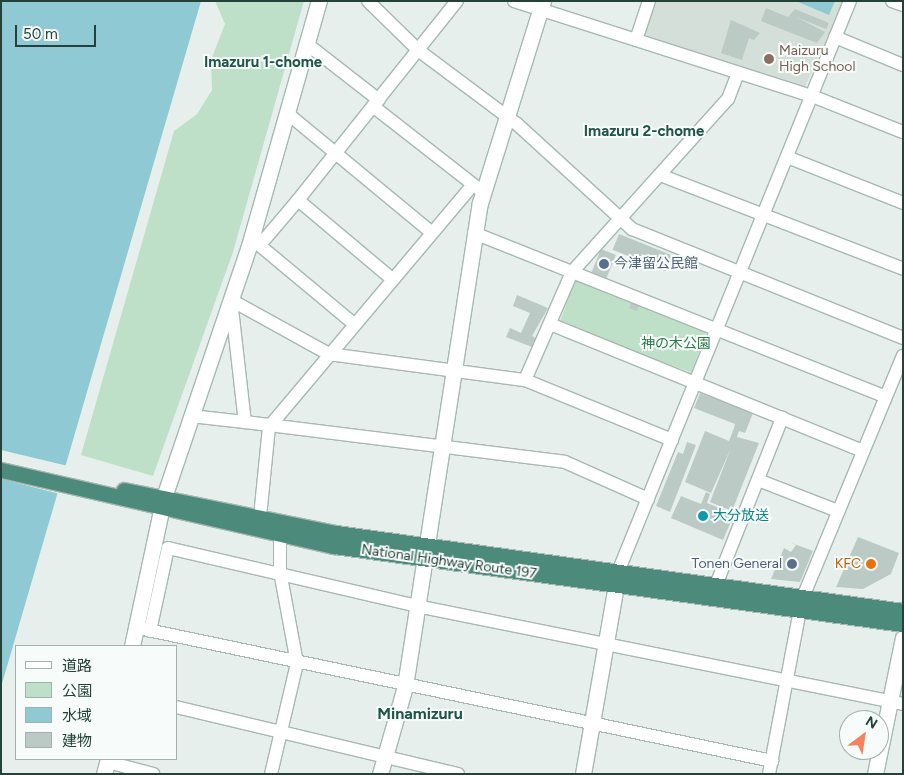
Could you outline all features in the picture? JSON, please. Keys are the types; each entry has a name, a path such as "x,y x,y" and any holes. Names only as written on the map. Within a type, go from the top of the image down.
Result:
{"highway":[{"name":"National Highway Route 197","path":"1,460 131,497"},
{"name":"National Highway Route 197","path":"1,470 162,503 260,517 426,552"},
{"name":"National Highway Route 197","path":"162,503 280,537 426,552 801,603 903,611"},
{"name":"National Highway Route 197","path":"616,578 716,585 903,624"}],"street":[{"path":"143,629 162,503 231,300 253,245 287,113 319,1"},
{"path":"368,1 418,50 506,116 632,229 903,338"},
{"path":"253,245 298,200 457,1"},
{"path":"514,1 542,6 636,40 812,96 903,132"},
{"path":"636,40 649,1"},
{"path":"583,774 590,722 616,578 850,1"},
{"path":"892,1 903,5"},
{"path":"380,774 405,686 474,233 478,189 506,116 542,6"},
{"path":"835,38 903,65"},
{"path":"307,44 478,189"},
{"path":"525,380 572,272 728,99 738,73"},
{"path":"287,113 431,232"},
{"path":"787,158 903,203"},
{"path":"660,175 903,269"},
{"path":"260,517 268,427 431,232 478,189"},
{"path":"298,200 392,279"},
{"path":"474,233 886,397"},
{"path":"253,245 354,324"},
{"path":"231,300 330,354 453,372 525,380 672,440"},
{"path":"231,300 245,422"},
{"path":"550,324 863,451"},
{"path":"769,774 801,603 903,356"},
{"path":"191,416 245,422 268,427 565,462 648,499"},
{"path":"716,585 782,418"},
{"path":"758,480 838,511"},
{"path":"271,774 296,663 280,571 280,537"},
{"path":"133,645 143,629 168,548 280,571 417,606 604,642 787,684 896,703"},
{"path":"143,629 405,686 590,722 772,761"},
{"path":"875,774 896,703 903,638"},
{"path":"178,707 458,774"},
{"path":"107,765 153,774"}],"shaded area":[{"name":"Maizuru High School","path":"652,1 844,1 805,87 645,36"}],"green space":[{"path":"215,1 304,1 233,252 153,476 81,455 174,131 197,114 212,90 211,60 225,24"},
{"name":"神の木公園","path":"575,280 707,328 691,372 559,324"}],"water":[{"path":"1,1 201,1 1,687"},
{"path":"796,1 835,1 829,15"}],"pier":[{"path":"1,450 68,466 60,494 1,479"}],"building":[{"path":"766,8 788,17 795,9 829,23 826,29 796,17 825,32 817,43 761,21"},
{"path":"731,20 760,33 754,40 749,38 742,60 721,53"},
{"path":"619,234 672,255 665,271 613,250"},
{"name":"今津留公民館","path":"601,249 616,255 606,278 592,272"},
{"path":"517,295 548,308 532,336 536,338 532,347 506,337 510,328 521,333 530,313 513,306"},
{"path":"631,302 639,306 637,311 629,308"},
{"path":"700,393 753,413 745,433 739,431 737,437 759,443 732,511 710,502 731,448 711,493 685,482 705,431 729,441 735,424 694,408"},
{"path":"687,442 696,445 670,512 656,506 678,452 683,454"},
{"name":"大分放送","path":"706,492 710,494 707,503 734,514 723,540 671,518 681,496 701,504"},
{"name":"KFC","path":"858,537 899,553 891,574 863,589 836,587"},
{"path":"789,542 813,551 800,582 771,579 784,548 791,552 796,545"}],"place":[{"name":"Maizuru High School","path":"769,59"},
{"name":"今津留公民館","path":"604,264"},
{"name":"大分放送","path":"703,516"},
{"name":"Tonen General","path":"792,564"},
{"name":"KFC","path":"871,564"}],"district":[{"name":"Imazuru 1-chome","path":"263,63"},
{"name":"Imazuru 2-chome","path":"644,132"},
{"name":"Minamizuru","path":"420,714"}]}
